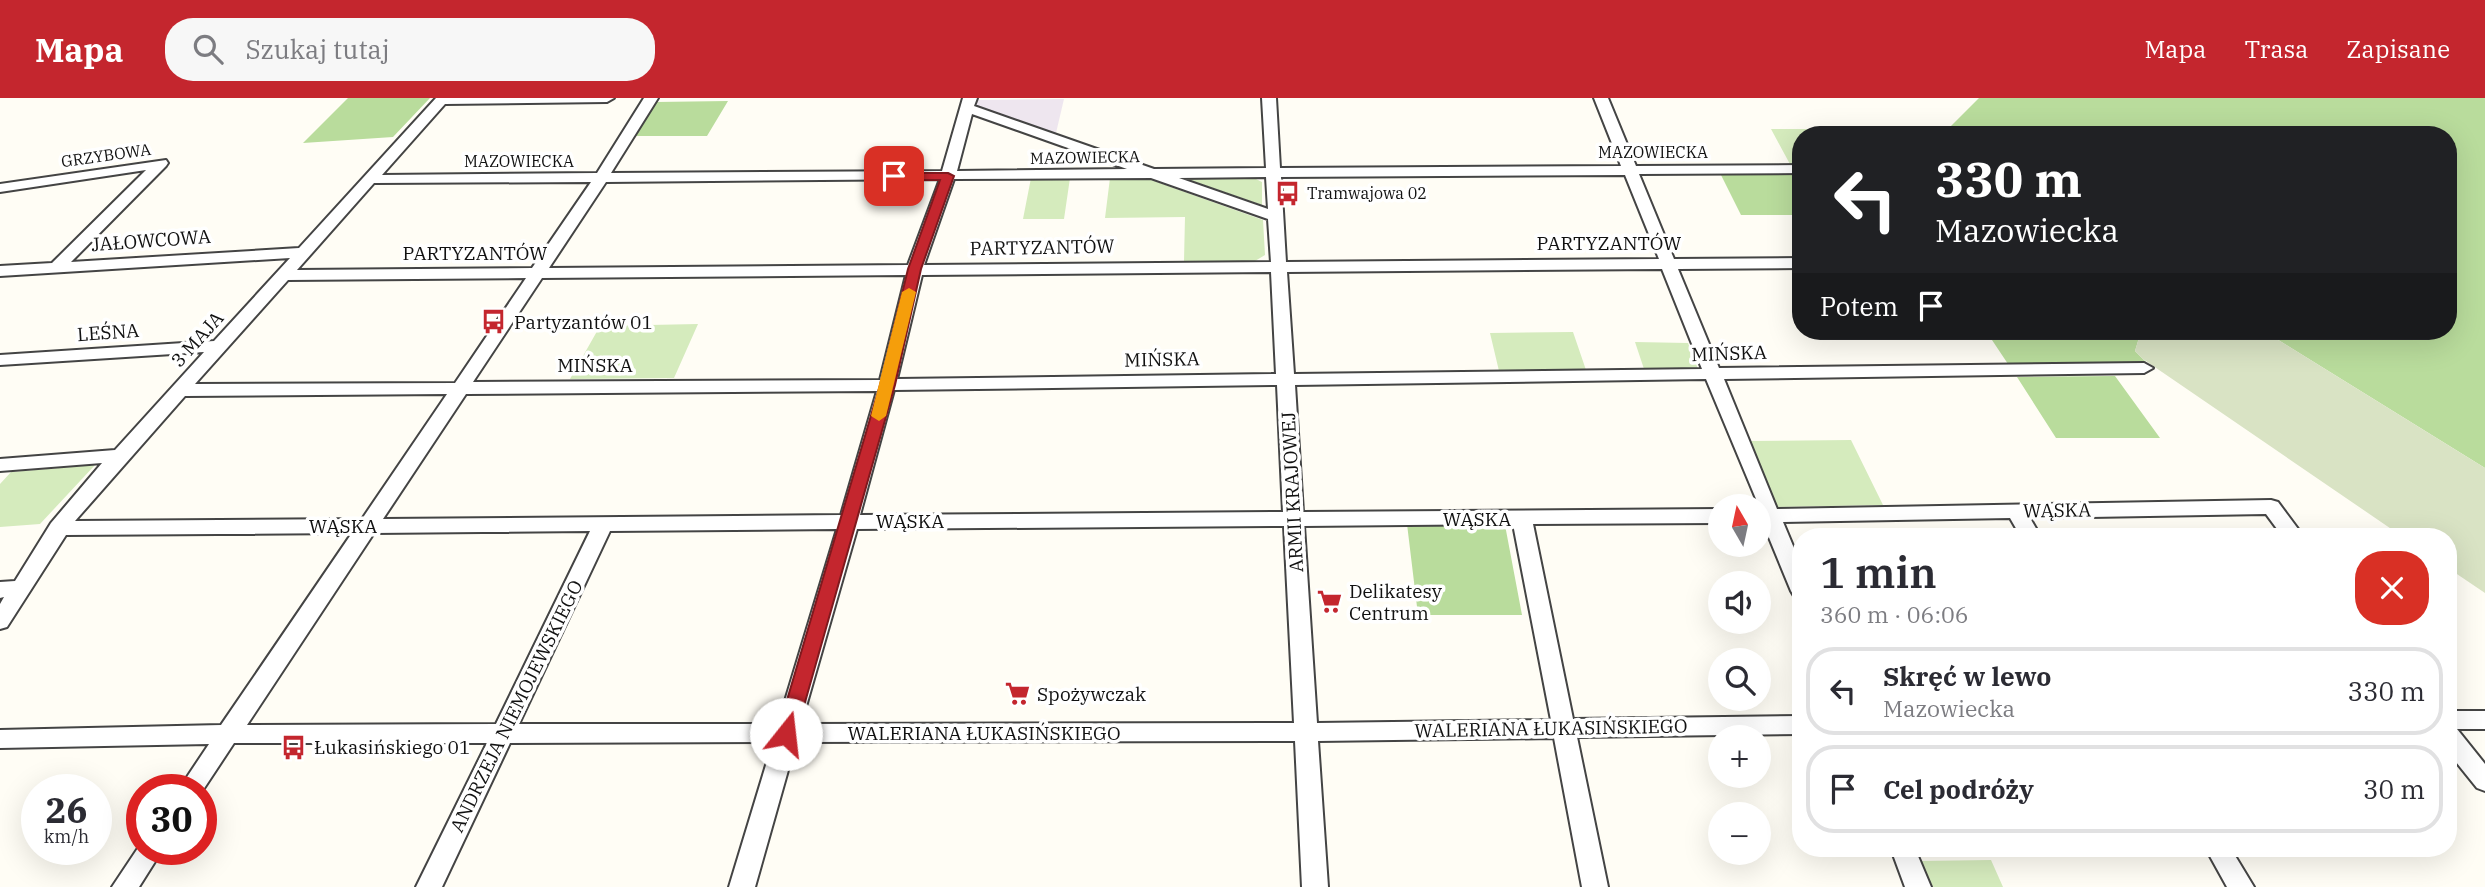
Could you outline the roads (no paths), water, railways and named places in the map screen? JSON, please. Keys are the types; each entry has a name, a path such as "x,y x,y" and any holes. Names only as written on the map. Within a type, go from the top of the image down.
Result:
{"street":[{"path":"442,99 607,98"},
{"path":"201,774 601,178 651,98"},
{"name":"ARMII KRAJOWEJ","path":"1269,98 1315,887"},
{"path":"1601,98 1666,264 1714,375 1757,494"},
{"name":"3 MAJA","path":"0,621 58,528 119,456 442,99"},
{"path":"743,887 887,385 915,269 948,176 969,103 1151,174 1276,217"},
{"name":"GRZYBOWA","path":"0,188 161,163 57,267"},
{"name":"MAZOWIECKA","path":"370,179 1792,169"},
{"name":"JAŁOWCOWA","path":"0,271 304,252"},
{"name":"PARTYZANTÓW","path":"283,275 1792,262"},
{"name":"LEŚNA","path":"0,360 219,345"},
{"name":"MIŃSKA","path":"180,390 887,385 2144,368"},
{"path":"0,465 119,456"},
{"name":"WĄSKA","path":"1771,516 2271,507 2287,528"},
{"path":"2015,511 2025,528"},
{"name":"WĄSKA","path":"58,528 1708,516"},
{"path":"1522,518 1595,887"},
{"name":"ANDRZEJA NIEMOJEWSKIEGO","path":"429,887 603,525"},
{"path":"1771,528 1792,572"},
{"path":"0,590 23,588"},
{"path":"2457,720 2485,720"},
{"name":"WALERIANA ŁUKASIŃSKIEGO","path":"0,739 228,734 1306,732 1792,725"},
{"path":"2457,746 2485,781"},
{"path":"1906,857 1918,887"},
{"path":"2223,857 2241,887"},
{"path":"125,887 140,865"}],"place":[{"name":"Tramwajowa 02","path":"1287,193"},
{"name":"Partyzantów 01","path":"494,322"},
{"name":"Delikatesy Centrum","path":"1329,602"},
{"name":"Spożywczak","path":"1017,694"},
{"name":"Łukasińskiego 01","path":"294,747"}]}
